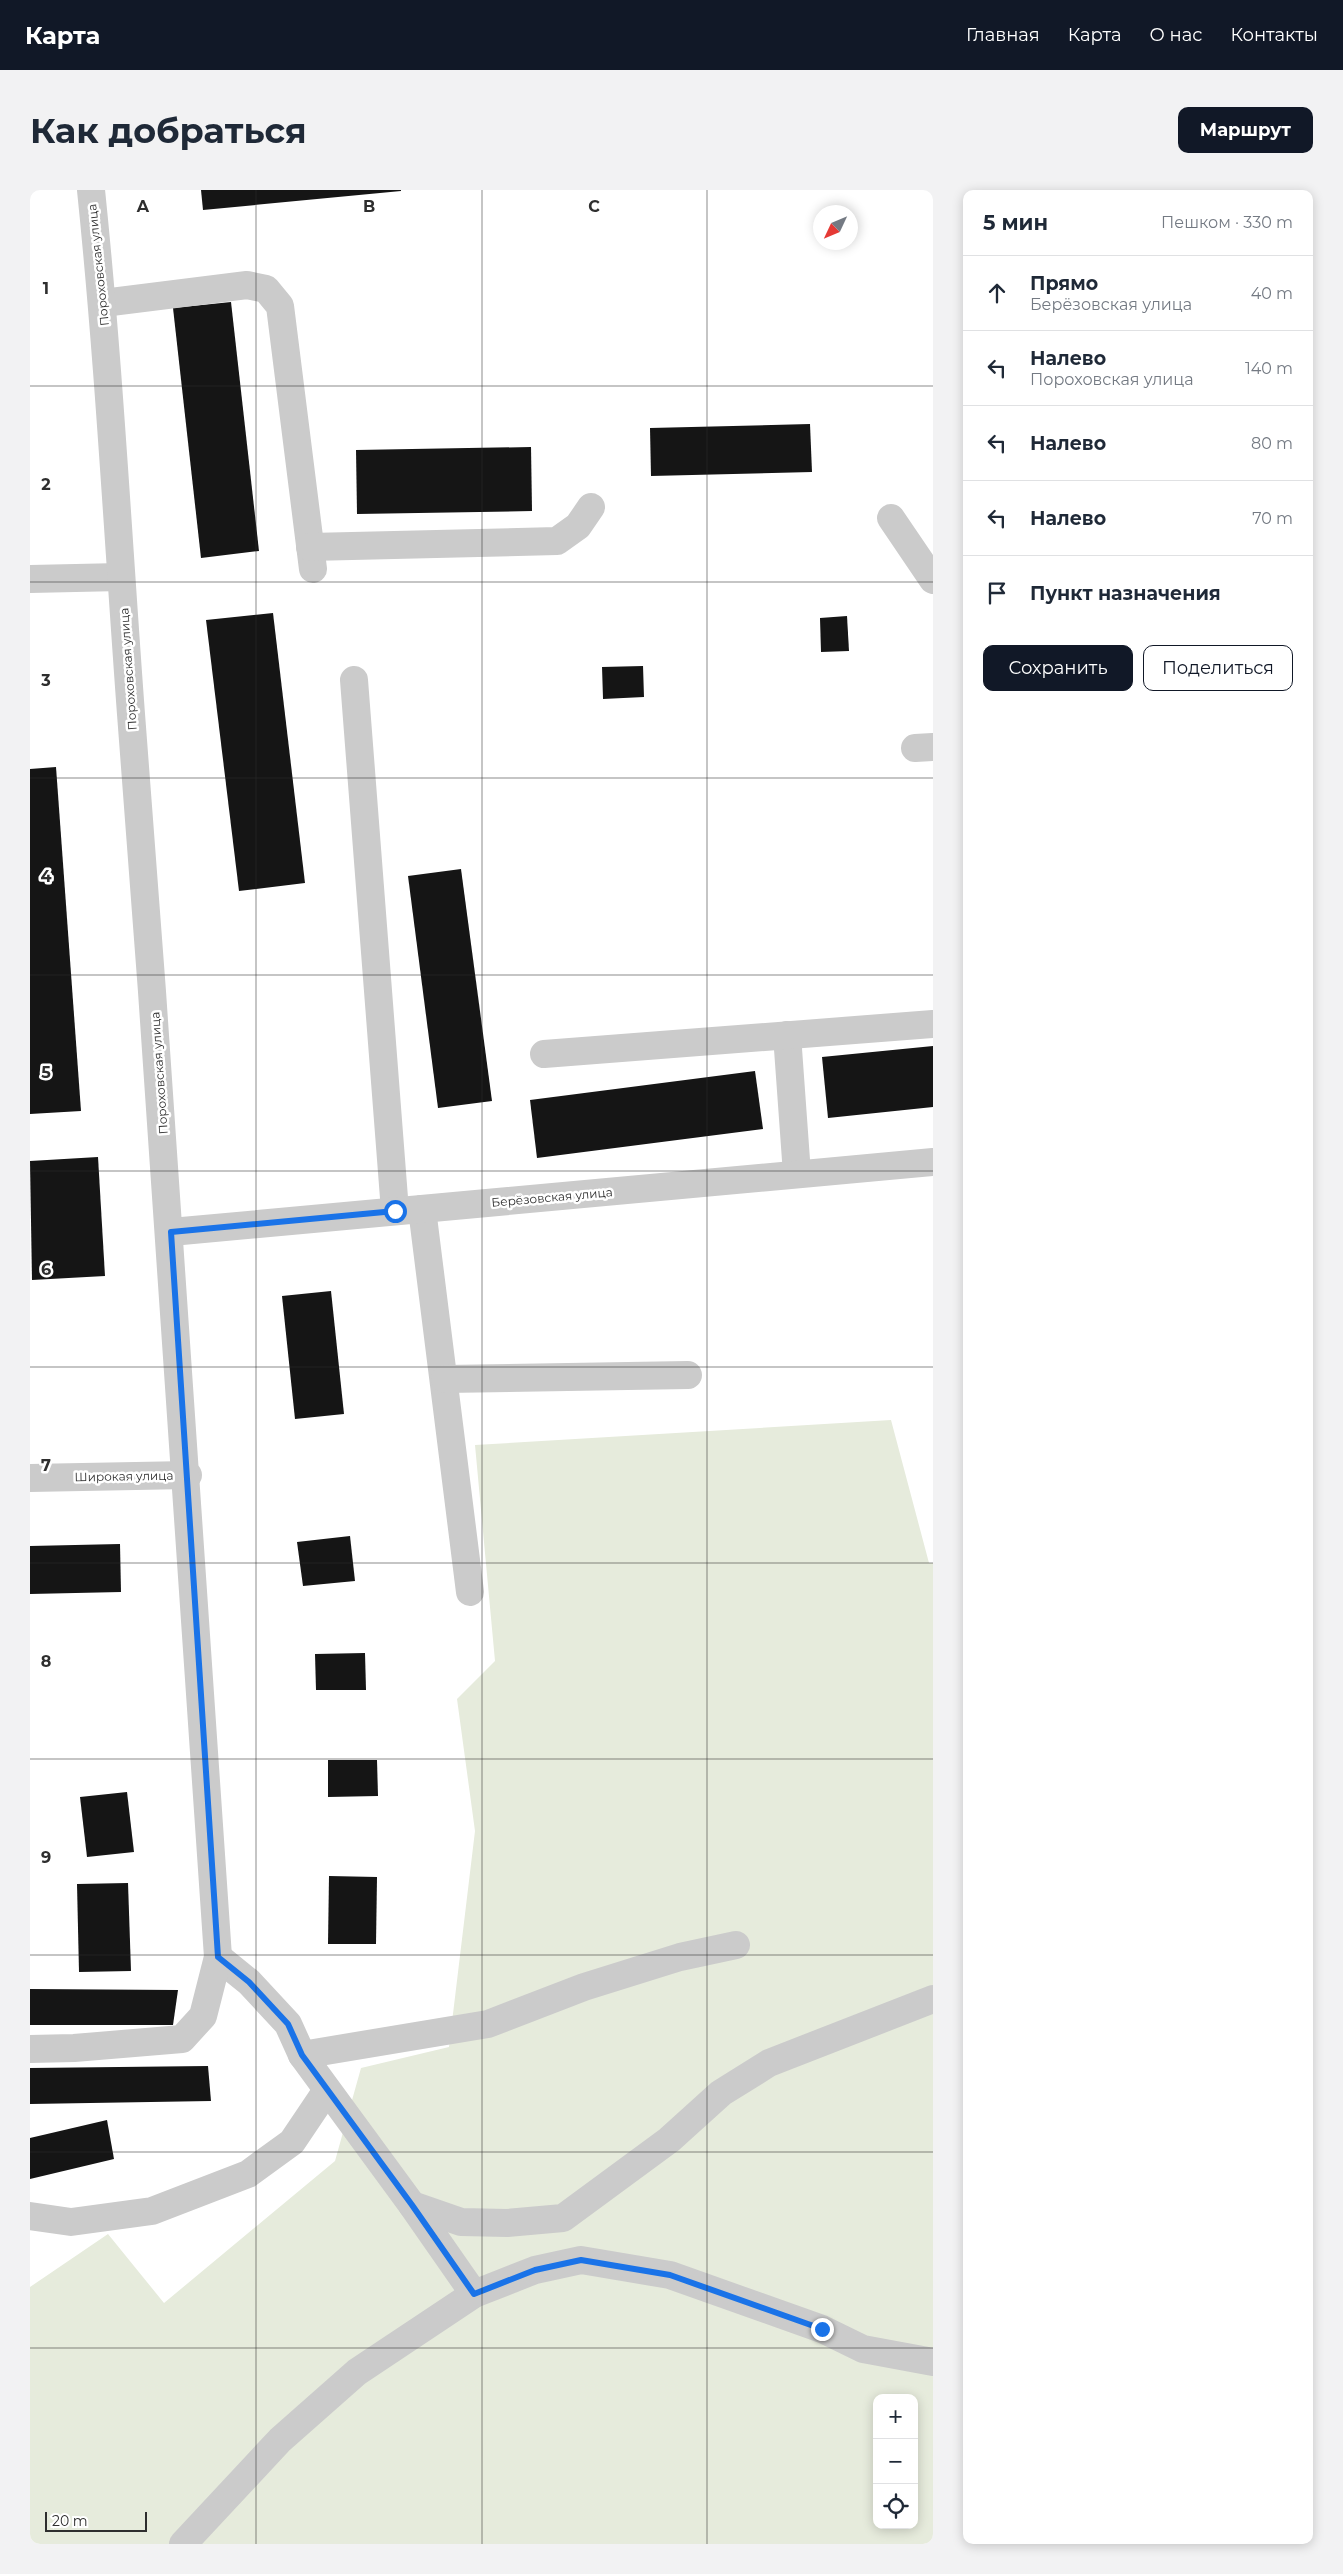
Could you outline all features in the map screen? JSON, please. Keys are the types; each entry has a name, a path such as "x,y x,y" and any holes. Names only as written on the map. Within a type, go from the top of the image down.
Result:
{"street":[{"name":"Пороховская улица","path":"30,2049 74,2048 182,2040 203,2016 218,1957 171,1232 102,303 91,190"},
{"path":"102,303 247,285 266,289 280,306 312,558 557,541 578,526 592,507"},
{"path":"891,518 933,580"},
{"path":"30,578 121,577"},
{"path":"354,680 395,1211"},
{"path":"544,1054 933,1024"},
{"path":"787,1035 797,1174"},
{"name":"Берёзовская улица","path":"171,1232 933,1162"},
{"path":"422,1209 445,1379 470,1592"},
{"path":"445,1379 688,1376"},
{"name":"Широкая улица","path":"30,1478 188,1475"},
{"path":"302,2055 488,2024 584,1987 680,1957 736,1945"},
{"path":"218,1957 249,1982 288,2024 302,2055 412,2205 474,2294"},
{"path":"412,2205 462,2222 507,2223 563,2218 642,2162 721,2093 768,2063 933,2000"},
{"path":"30,2216 71,2222 152,2211 248,2174 292,2142 327,2090"},
{"path":"183,2544 280,2440 357,2372 474,2294 535,2270 581,2260 670,2275 822,2329 863,2350 933,2362"}],"shaded area":[{"path":"891,1420 929,1563 933,1563 933,2544 30,2544 30,2287 108,2234 164,2303 335,2161 361,2068 449,2047 475,1831 457,1699 495,1661 475,1445"}],"building":[{"path":"201,190 401,190 401,191 203,210"},
{"path":"231,302 259,551 201,558 173,308"},
{"path":"810,424 812,472 651,476 650,428"},
{"path":"531,447 532,511 357,514 356,450"},
{"path":"273,613 305,883 239,891 206,620"},
{"path":"847,616 849,651 821,652 820,618"},
{"path":"643,666 644,697 603,699 602,667"},
{"path":"56,767 81,1111 30,1114 30,769"},
{"path":"461,869 492,1101 438,1108 408,876"},
{"path":"933,1046 933,1107 828,1118 822,1057"},
{"path":"755,1071 763,1129 537,1158 530,1100"},
{"path":"98,1157 105,1276 32,1280 30,1161"},
{"path":"331,1291 344,1414 295,1419 282,1296"},
{"path":"350,1536 355,1581 303,1586 297,1542"},
{"path":"120,1544 121,1592 30,1594 30,1546"},
{"path":"365,1653 366,1690 316,1690 315,1654"},
{"path":"328,1760 377,1760 378,1796 328,1797"},
{"path":"127,1792 134,1852 87,1857 80,1797"},
{"path":"329,1876 377,1877 376,1944 328,1944"},
{"path":"128,1883 131,1971 79,1972 77,1884"},
{"path":"30,1989 178,1990 173,2025 30,2025"},
{"path":"208,2066 211,2101 30,2104 30,2068"},
{"path":"107,2120 114,2159 30,2179 30,2138"}],"route":[{"path":"395,1211 171,1232 218,1957 249,1982 288,2024 302,2055 412,2205 474,2294 535,2270 581,2260 670,2275 822,2329"}]}
